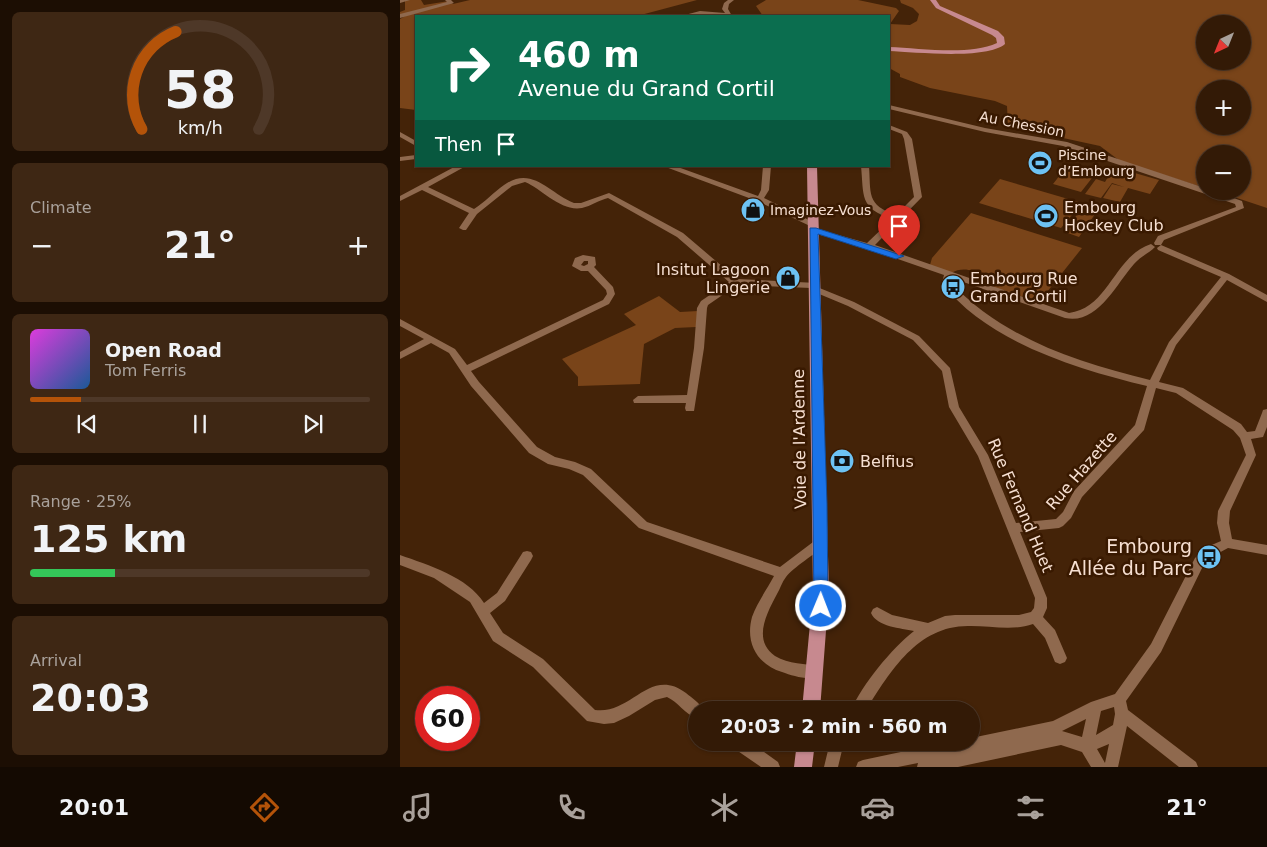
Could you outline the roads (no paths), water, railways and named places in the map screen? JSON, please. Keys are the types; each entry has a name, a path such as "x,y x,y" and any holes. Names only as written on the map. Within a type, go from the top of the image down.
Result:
{"main road":[{"path":"890,49 974,50 992,48 1001,44 1000,37 938,7 933,0"},
{"name":"Voie de l'Ardenne","path":"811,701 820,621 821,542 812,167"},
{"path":"802,767 805,751"}],"street":[{"path":"400,1 407,0"},
{"path":"400,16 451,3 448,0"},
{"path":"689,15 700,13 728,15 727,3 731,0"},
{"name":"Au Chession","path":"890,107 960,125 1064,144 1196,188"},
{"path":"869,246 914,201 918,193 908,139 905,133 890,127"},
{"path":"400,134 415,143"},
{"path":"400,159 415,157"},
{"path":"400,199 459,167"},
{"path":"671,167 760,199 813,227 1068,316 1077,317 1090,311 1138,255 1156,246 1226,276 1266,297"},
{"path":"760,199 765,190 767,167"},
{"path":"865,167 870,206 875,211 897,218"},
{"path":"463,228 474,212 511,184 524,178 532,180 547,193 572,205 582,206 604,196 624,202 680,235 736,282 814,287"},
{"path":"421,188 474,212"},
{"name":"Au Chession","path":"1156,246 1161,238 1239,210 1241,206 1233,200"},
{"path":"466,369 606,302 611,294 610,289 589,267"},
{"path":"948,275 946,284 964,302 988,320 1020,339 1098,371 1179,390 1237,427 1245,436 1251,455 1224,511 1223,523 1227,544"},
{"name":"Rue Hazette","path":"1015,528 1058,523 1063,520 1078,494 1140,427 1152,385 1172,344 1226,276"},
{"path":"638,400 690,404 699,348 702,308 704,303 736,282"},
{"name":"Rue Fernand Huet","path":"814,287 916,338 947,370 954,407 979,445 1015,528 1042,598 1040,610 1035,617"},
{"path":"400,322 415,326 430,340 452,351 475,384 533,450 552,461 571,465 587,472 643,525 782,572"},
{"path":"400,356 430,340"},
{"path":"1245,436 1259,434 1267,412"},
{"path":"815,672 798,671 765,658 758,644 757,624 782,572 821,542"},
{"path":"1111,767 1119,730 1121,707 1156,648 1199,562 1211,551 1227,544 1267,550"},
{"path":"484,612 501,597 527,556"},
{"path":"400,560 438,574 474,598 498,637 538,662 592,716 601,718 612,717 630,710 656,692 662,691 669,691 688,705"},
{"path":"877,613 889,620 929,629"},
{"path":"864,701 892,659 929,629 946,622 966,619 1024,621 1035,617 1050,634 1060,658"},
{"path":"863,767 1052,728 1070,722 1108,700 1121,707 1191,767"},
{"path":"1095,709 1087,746 1100,767"},
{"path":"924,767 1060,738 1087,746 1119,730"},
{"path":"750,751 773,767"},
{"path":"830,767 834,751"}],"place":[{"name":"Piscine d’Embourg","path":"1040,163"},
{"name":"Imaginez-Vous","path":"753,210"},
{"name":"Embourg Hockey Club","path":"1046,216"},
{"name":"Insitut Lagoon Lingerie","path":"788,278"},
{"name":"Embourg Rue Grand Cortil","path":"953,287"},
{"name":"Belfius","path":"842,461"},
{"name":"Embourg Allée du Parc","path":"1209,557"}]}
